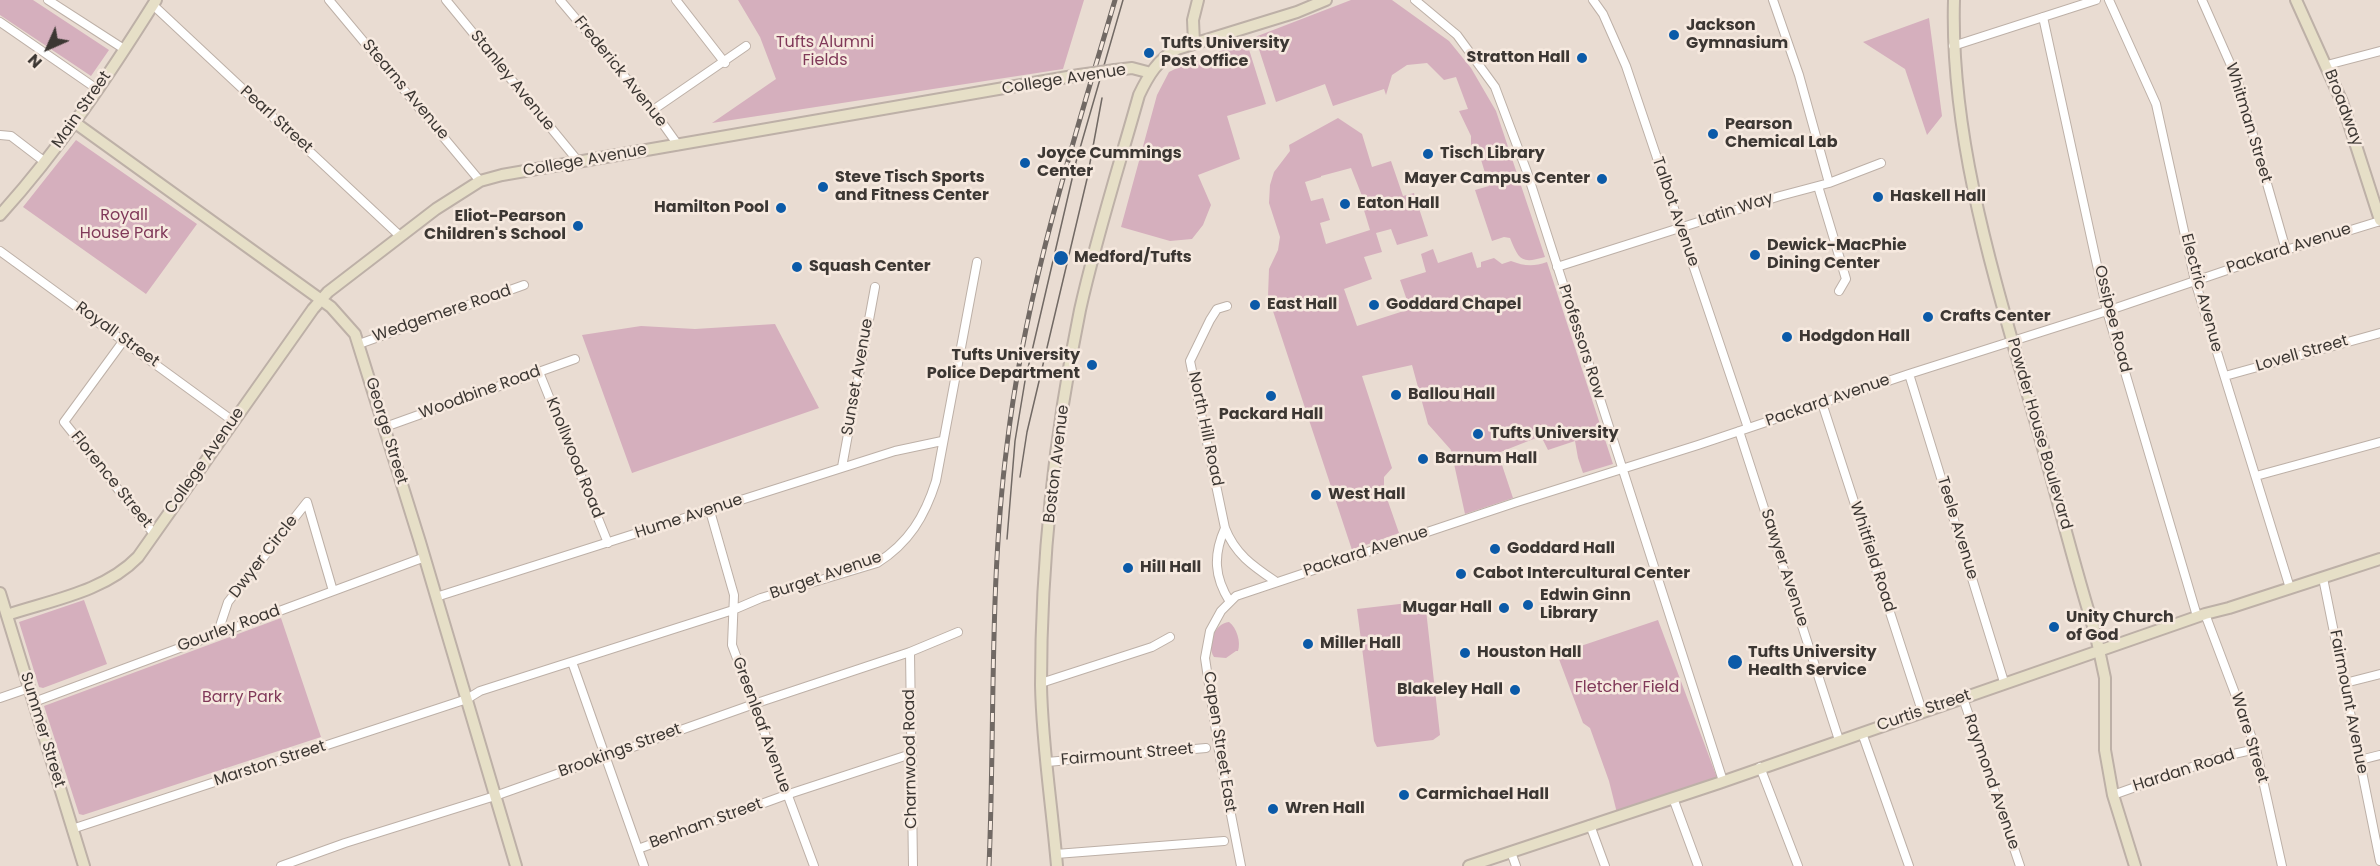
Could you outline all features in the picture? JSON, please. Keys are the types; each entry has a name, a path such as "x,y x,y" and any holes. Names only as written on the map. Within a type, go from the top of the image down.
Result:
{"street":[{"path":"48,0 124,49"},
{"name":"Stearns Avenue","path":"329,0 480,180"},
{"name":"Stanley Avenue","path":"446,0 578,161"},
{"name":"Frederick Avenue","path":"560,0 653,111 678,145"},
{"path":"676,0 725,63"},
{"path":"1194,43 1193,20 1198,0"},
{"name":"College Avenue","path":"7,615 80,592 125,570 138,557 233,421 328,292 400,236 480,180 578,161 1080,75 1132,68 1151,73 1168,54 1194,43 1297,12 1326,0"},
{"name":"Professors Row","path":"1415,0 1452,29 1475,57 1495,87 1527,172 1723,781"},
{"name":"Talbot Avenue","path":"1593,0 1603,14 1626,66 1748,428"},
{"path":"1773,0 1798,75 1829,183"},
{"name":"Powder House Boulevard","path":"1954,0 1953,46 1957,100 1981,220 2012,342 2099,650 2105,678 2105,750 2113,795 2135,866"},
{"path":"1953,46 2096,0"},
{"name":"Electric Avenue","path":"2109,0 2156,104 2195,281 2290,588"},
{"name":"Whitman Street","path":"2202,0 2237,79 2286,250"},
{"name":"Broadway","path":"2296,0 2327,65 2356,138 2380,220"},
{"name":"Main Street","path":"0,215 45,162 154,3"},
{"name":"Pearl Street","path":"154,3 400,236"},
{"name":"Ossipee Road","path":"2043,17 2107,311 2201,615"},
{"path":"0,22 97,89"},
{"path":"653,111 725,63 746,46"},
{"path":"2327,65 2380,51"},
{"name":"Boston Avenue","path":"1058,866 1041,683 1052,492 1069,366 1081,308 1139,95 1151,73"},
{"name":"George Street","path":"74,122 321,300 347,323 359,344 425,557 516,866"},
{"path":"0,135 11,136 45,162"},
{"name":"Latin Way","path":"1557,267 1680,227 1829,183 1881,164"},
{"path":"1818,186 1846,279 1839,291"},
{"name":"Packard Avenue","path":"1275,581 1353,558 2380,220"},
{"name":"Royall Street","path":"0,251 233,421"},
{"name":"Burget Avenue","path":"467,699 480,691 734,610 760,598 877,562 888,555 912,531 928,508 936,481 977,261"},
{"name":"Wedgemere Road","path":"359,344 524,285"},
{"name":"Sunset Avenue","path":"842,468 875,287"},
{"name":"North Hill Road","path":"1227,306 1217,309 1190,361 1225,528 1230,540 1248,562 1275,581"},
{"name":"Lovell Street","path":"2225,376 2380,333"},
{"name":"Florence Street","path":"124,340 64,422 154,534"},
{"name":"Woodbine Road","path":"385,428 575,359"},
{"name":"Knollwood Road","path":"539,372 608,543"},
{"name":"Teele Avenue","path":"1910,374 2004,682"},
{"name":"Whitfield Road","path":"1822,403 1923,711"},
{"name":"Sawyer Avenue","path":"1739,431 1839,740"},
{"name":"Hume Avenue","path":"436,597 895,451 942,441"},
{"path":"2256,476 2380,442"},
{"name":"Dwyer Circle","path":"218,632 228,602 308,502 333,591"},
{"name":"Greenleaf Avenue","path":"710,511 734,595 732,645 813,866"},
{"name":"North Hill Road","path":"1225,528 1217,545 1216,569 1230,602"},
{"name":"Gourley Road","path":"34,702 425,557"},
{"name":"Curtis Street","path":"1469,866 1723,781 1760,766 1862,733 2201,615 2380,559"},
{"name":"Fairmount Avenue","path":"2323,578 2378,838 2380,861"},
{"name":"Capen Street East","path":"1241,866 1220,758 1205,658 1210,631 1221,611 1236,596 1275,581"},
{"name":"Summer Street","path":"0,593 84,866"},
{"name":"Ware Street","path":"2201,615 2256,749 2282,866"},
{"name":"Brookings Street","path":"281,866 345,843 495,796 604,756 910,652 958,632"},
{"path":"1041,683 1152,647 1170,638"},
{"name":"Charnwood Road","path":"910,652 913,866"},
{"path":"572,662 644,866"},
{"path":"2345,683 2380,674"},
{"path":"0,698 29,688"},
{"name":"Raymond Avenue","path":"1963,698 2020,866"},
{"name":"Marston Street","path":"72,829 467,699"},
{"path":"1862,733 1909,866"},
{"name":"Fairmount Street","path":"1047,762 1206,748"},
{"name":"Hardan Road","path":"2113,795 2221,756 2256,749"},
{"name":"Benham Street","path":"638,849 786,795 911,754"},
{"path":"2360,760 2380,755"},
{"path":"1760,766 1798,866"},
{"path":"1673,798 1698,866"},
{"path":"1590,825 1605,866"},
{"path":"1056,854 1224,841"},
{"path":"1511,852 1516,866"}],"green space":[{"path":"0,0 33,0 109,50 91,76 0,15"},
{"name":"Tufts Alumni Fields","path":"738,0 1084,0 1063,69 712,123 776,79 760,37"},
{"path":"1351,0 1392,0 1449,41 1471,68 1496,111 1545,257 1526,260 1519,256 1510,238 1504,237 1492,241 1475,190 1489,186 1479,153 1471,155 1471,136 1459,111 1468,109 1456,77 1444,80 1427,63 1407,65 1392,75 1386,95 1384,89 1333,106 1325,84 1276,102 1255,37"},
{"path":"1929,18 1942,116 1927,135 1905,69 1863,42"},
{"path":"1247,43 1266,104 1227,116 1240,159 1198,175 1211,205 1203,225 1192,239 1170,241 1121,227 1157,95 1169,72 1195,59"},
{"path":"1338,118 1362,134 1372,167 1391,161 1403,196 1414,193 1428,236 1397,245 1391,229 1376,233 1382,252 1364,257 1372,279 1344,289 1357,326 1410,309 1400,280 1426,272 1421,254 1433,249 1438,263 1472,252 1477,268 1481,267 1481,262 1494,258 1502,264 1511,261 1529,265 1547,262 1613,464 1583,473 1575,441 1548,450 1541,436 1498,453 1513,498 1465,514 1451,450 1428,424 1412,365 1362,376 1392,468 1384,477 1384,490 1399,533 1352,550 1268,296 1269,269 1278,250 1280,237 1269,203 1270,185 1274,172 1290,151 1289,145","holes":["1351,168 1366,206 1363,207 1370,230 1326,244 1320,223 1330,220 1323,198 1311,201 1305,182"]},
{"name":"Royall House Park","path":"76,140 197,224 146,294 23,207"},
{"path":"775,324 819,408 632,473 582,335 641,326 695,329"},
{"path":"84,600 107,664 43,688 39,687 19,622"},
{"path":"1425,601 1440,735 1433,740 1377,747 1374,741 1357,609"},
{"name":"Barry Park","path":"281,618 321,737 83,815 79,814 44,706"},
{"name":"Fletcher Field","path":"1658,620 1719,783 1618,817 1609,781 1590,728 1583,723 1557,654"},
{"path":"1229,622 1238,635 1238,651 1226,658 1214,657 1211,646 1213,635 1219,626"}],"tram line":[{"path":"1007,539 1015,441 1025,381 1076,162 1123,0"},
{"path":"1020,477 1027,432 1087,179 1102,98"}],"railway":[{"path":"989,866 997,550 1001,497 1015,388 1025,332 1052,220 1115,0"}],"place":[{"name":"Jackson Gymnasium","path":"1674,35"},
{"name":"Tufts University Post Office","path":"1149,53"},
{"name":"Stratton Hall","path":"1582,58"},
{"name":"Pearson Chemical Lab","path":"1713,134"},
{"name":"Tisch Library","path":"1428,154"},
{"name":"Joyce Cummings Center","path":"1025,163"},
{"name":"Mayer Campus Center","path":"1602,179"},
{"name":"Steve Tisch Sports and Fitness Center","path":"823,187"},
{"name":"Haskell Hall","path":"1878,197"},
{"name":"Eaton Hall","path":"1345,204"},
{"name":"Hamilton Pool","path":"781,208"},
{"name":"Eliot-Pearson Children's School","path":"578,226"},
{"name":"Dewick-MacPhie Dining Center","path":"1755,255"},
{"name":"Medford/Tufts","path":"1061,258"},
{"name":"Squash Center","path":"797,267"},
{"name":"East Hall","path":"1255,305"},
{"name":"Goddard Chapel","path":"1374,305"},
{"name":"Crafts Center","path":"1928,317"},
{"name":"Hodgdon Hall","path":"1787,337"},
{"name":"Tufts University Police Department","path":"1092,365"},
{"name":"Ballou Hall","path":"1396,395"},
{"name":"Packard Hall","path":"1271,396"},
{"name":"Tufts University","path":"1478,434"},
{"name":"Barnum Hall","path":"1423,459"},
{"name":"West Hall","path":"1316,495"},
{"name":"Goddard Hall","path":"1495,549"},
{"name":"Hill Hall","path":"1128,568"},
{"name":"Cabot Intercultural Center","path":"1461,574"},
{"name":"Edwin Ginn Library","path":"1528,605"},
{"name":"Mugar Hall","path":"1504,608"},
{"name":"Unity Church of God","path":"2054,627"},
{"name":"Miller Hall","path":"1308,644"},
{"name":"Houston Hall","path":"1465,653"},
{"name":"Tufts University Health Service","path":"1735,662"},
{"name":"Blakeley Hall","path":"1515,690"},
{"name":"Carmichael Hall","path":"1404,795"},
{"name":"Wren Hall","path":"1273,809"}]}
